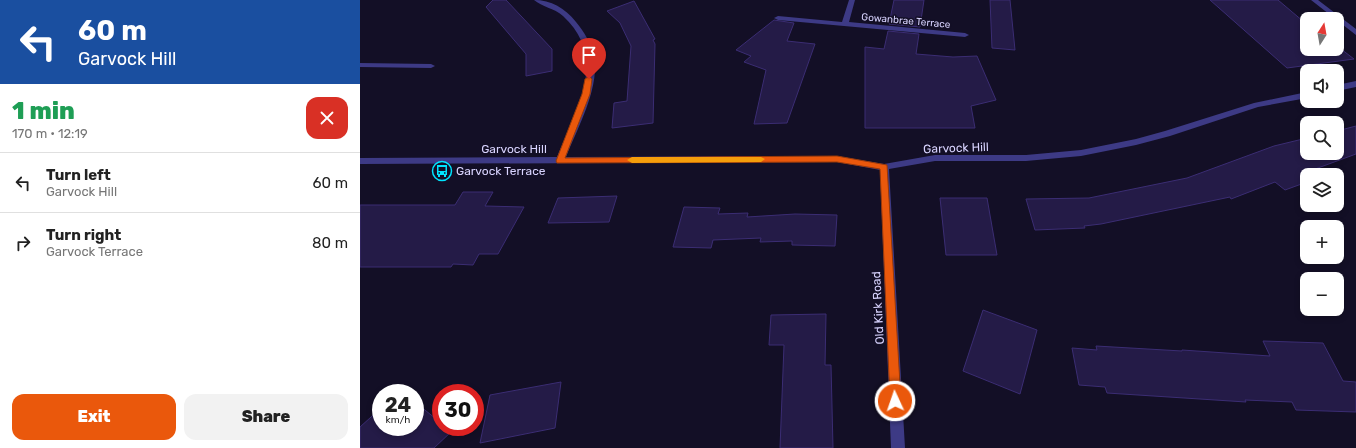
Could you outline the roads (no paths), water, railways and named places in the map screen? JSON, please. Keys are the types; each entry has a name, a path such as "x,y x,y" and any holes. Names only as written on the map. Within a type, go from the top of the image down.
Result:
{"street":[{"path":"537,0 559,10 580,32 588,49 591,64 586,94 560,161"},
{"name":"Gowanbrae Terrace","path":"845,24 852,0"},
{"path":"1314,0 1356,33"},
{"name":"Gowanbrae Terrace","path":"778,18 966,35"},
{"path":"360,65 431,66"},
{"path":"1344,87 1356,84"},
{"name":"Garvock Hill","path":"360,161 837,159 884,167 935,158 1026,158 1081,153 1151,138 1257,105 1300,96"},
{"name":"Old Kirk Road","path":"884,167 898,448"}],"place":[{"name":"Garvock Terrace","path":"442,171"}]}
